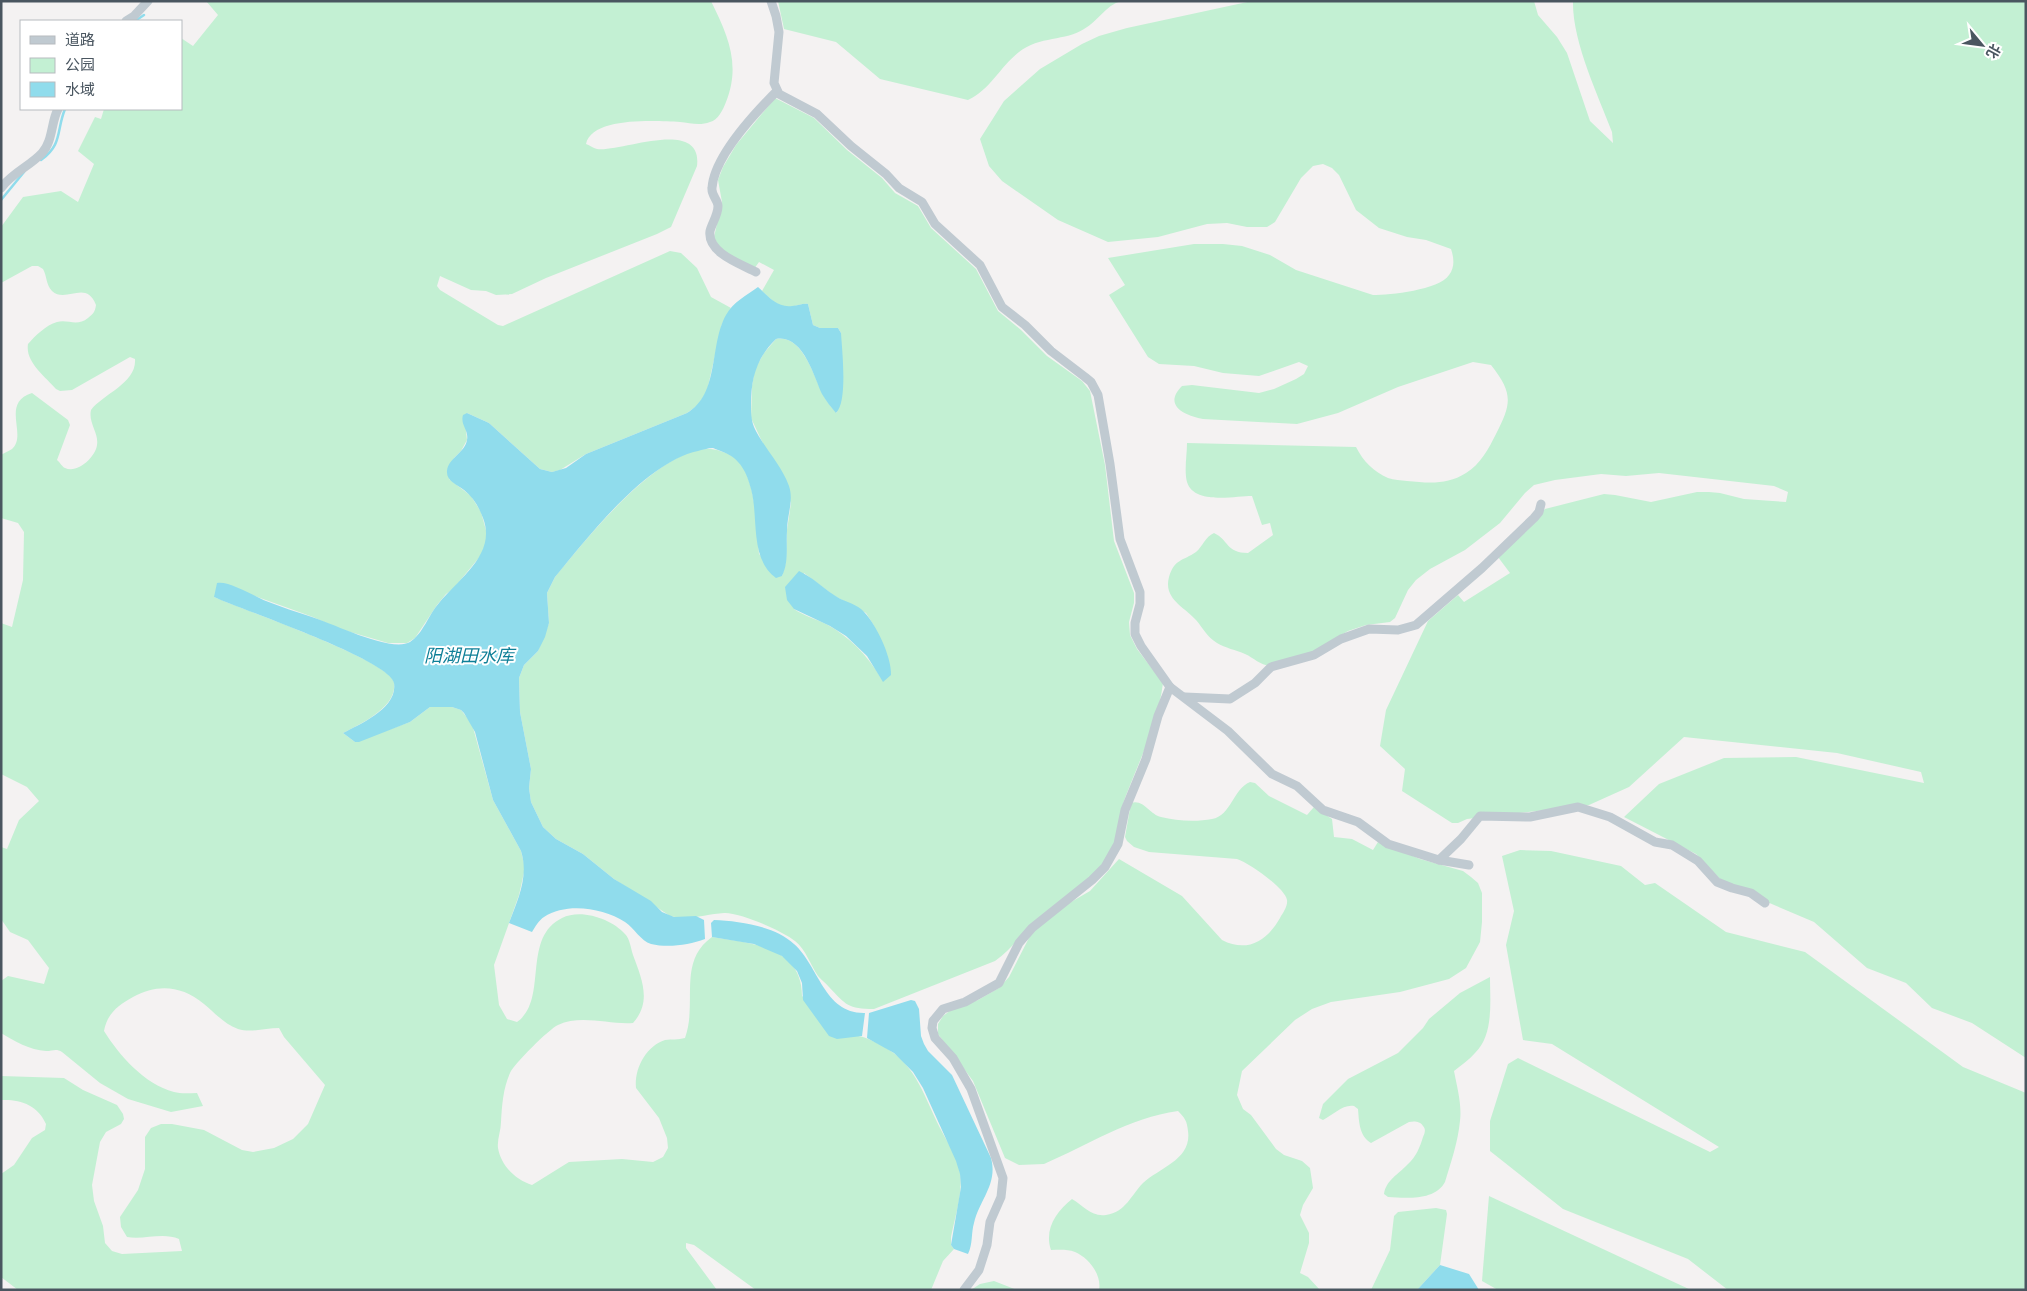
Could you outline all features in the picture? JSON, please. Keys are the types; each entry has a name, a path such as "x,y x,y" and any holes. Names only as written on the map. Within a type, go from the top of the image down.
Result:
{"street":[{"path":"128,20 148,1"},
{"path":"771,1 779,32 774,83 776,91 817,114 851,146 886,174 899,188 922,202 934,224 980,265 1002,307 1051,351 1085,377 1095,388 1098,395 1110,464 1120,540 1140,592 1135,623 1136,634 1170,687 1228,730 1272,774 1297,786 1323,810 1358,822 1388,844 1439,860 1469,865"},
{"path":"756,272 722,254 712,244 710,234 718,206 712,188 722,157 760,108 776,91"},
{"path":"1,188 18,170 44,151 58,110"},
{"path":"1182,697 1230,699 1255,683 1271,667 1314,655 1341,638 1369,629 1398,630 1416,625 1482,568 1534,518 1539,512 1540,504"},
{"path":"964,1290 980,1270 987,1245 990,1222 1001,1197 1003,1178 971,1089 952,1058 935,1038 932,1028 933,1020 943,1010 965,1002 999,983 1019,943 1032,928 1092,880 1105,867 1118,844 1128,801 1146,758 1158,716 1170,687"},
{"path":"1439,860 1461,839 1480,816 1530,817 1578,807 1610,817 1655,842 1672,845 1698,861 1717,882 1751,893 1765,903"}],"green space":[{"path":"206,1 711,1 723,26 732,63 730,88 725,105 718,117 713,121 702,124 642,121 613,124 591,135 586,144 597,149 608,149 658,140 674,140 687,143 695,151 697,166 671,227 546,278 512,294 496,295 486,291 471,290 440,276 437,286 440,290 498,325 503,326 670,251 681,253 697,268 711,297 731,308 722,324 707,391 698,405 687,413 586,454 560,470 552,472 540,469 489,423 467,413 467,440 461,451 454,458 449,479 471,496 481,512 487,534 485,547 482,554 437,605 415,638 407,643 388,643 340,629 252,595 214,597 342,649 368,661 386,673 394,682 394,691 384,707 376,714 343,733 355,742 410,722 430,707 452,707 461,710 472,724 493,800 521,851 525,868 519,895 494,965 499,1005 507,1019 517,1022 526,1012 532,999 538,954 542,940 550,927 562,918 578,914 596,917 612,924 625,934 628,939 644,990 642,1007 633,1023 576,1020 558,1025 532,1047 510,1073 503,1097 498,1148 502,1161 515,1176 532,1185 569,1162 622,1159 653,1162 663,1157 668,1148 667,1138 659,1118 636,1088 639,1066 647,1053 658,1043 665,1040 685,1038 690,1011 692,970 695,958 701,947 712,937 757,945 784,957 800,979 802,996 850,1036 860,1036 872,1041 889,1049 900,1058 916,1078 955,1155 961,1181 960,1197 951,1237 951,1245 954,1249 943,1261 931,1290 756,1290 694,1245 686,1243 686,1248 717,1290 18,1290 1,1277 1,1174 14,1165 32,1138 45,1130 46,1124 43,1117 28,1104 1,1100 1,1076 64,1078 83,1090 117,1105 124,1119 121,1124 106,1132 100,1142 92,1185 94,1201 103,1226 105,1243 112,1251 122,1254 182,1251 179,1239 167,1236 127,1237 121,1227 120,1217 138,1190 145,1169 145,1137 151,1128 161,1124 172,1124 204,1130 242,1150 253,1152 274,1148 293,1139 308,1124 325,1085 284,1037 279,1028 238,1029 224,1021 195,998 178,990 160,988 133,997 114,1011 105,1025 104,1031 117,1050 143,1076 174,1092 197,1093 203,1106 171,1112 128,1099 100,1083 62,1052 34,1049 1,1033 1,981 8,976 44,984 49,968 28,940 10,932 1,919 1,847 7,849 19,820 39,801 27,787 1,774 1,623 12,627 23,580 24,532 18,523 1,518 1,455 12,449 16,443 16,411 18,404 23,398 32,393 68,420 70,425 57,460 64,467 70,469 81,466 90,459 97,445 90,415 91,410 131,375 135,359 130,357 72,390 60,391 56,389 33,363 28,351 28,344 41,331 53,323 84,321 92,314 96,305 92,297 87,294 63,295 52,291 43,269 38,266 32,266 1,283 1,227 23,197 61,191 78,202 94,164 78,151 95,117 101,119 104,110 182,110 182,39 193,46 218,15"},
{"path":"778,1 1121,1 1110,6 1089,26 1077,33 1035,43 1019,52 983,90 968,100 880,79 836,42 784,29"},
{"path":"1252,1 1534,1 1538,15 1557,37 1567,53 1590,121 1613,143 1612,132 1581,50 1574,17 1573,1 2026,1 2026,1058 1972,1023 1932,1008 1906,983 1867,968 1814,922 1725,884 1696,854 1624,817 1659,784 1724,758 1796,757 1924,783 1921,772 1837,753 1684,737 1629,787 1589,805 1467,819 1458,823 1452,823 1402,791 1405,769 1380,746 1386,710 1428,621 1458,595 1464,602 1510,573 1498,557 1545,509 1604,494 1651,502 1697,492 1709,492 1744,499 1786,502 1788,492 1774,486 1659,473 1626,476 1601,474 1555,480 1534,485 1500,523 1465,550 1430,569 1416,580 1408,590 1395,618 1390,622 1366,625 1348,631 1306,656 1270,666 1214,641 1172,597 1168,585 1171,571 1176,564 1196,552 1206,539 1214,533 1232,549 1248,553 1273,535 1270,523 1262,525 1252,496 1206,497 1191,489 1186,478 1187,443 1356,447 1369,466 1388,478 1430,483 1452,480 1476,466 1493,439 1507,406 1508,398 1503,383 1491,365 1473,362 1398,387 1338,413 1297,424 1203,419 1184,413 1175,404 1176,393 1182,386 1192,385 1259,393 1274,389 1296,379 1304,374 1308,366 1299,362 1259,376 1223,373 1194,366 1159,364 1148,357 1109,295 1125,285 1108,258 1194,244 1242,246 1270,255 1296,270 1373,295 1414,291 1444,280 1449,275 1453,262 1451,249 1426,240 1407,237 1379,228 1356,210 1339,175 1332,168 1323,164 1313,166 1301,178 1275,222 1267,227 1247,227 1227,223 1207,224 1158,237 1108,242 1058,220 1002,181 989,166 980,139 1004,101 1040,69 1099,36 1127,28"},
{"path":"775,98 814,118 847,150 882,178 895,193 918,206 931,228 976,269 998,311 1021,330 1047,356 1082,381 1090,391 1105,465 1114,541 1134,593 1134,603 1129,622 1130,635 1137,649 1163,683 1157,713 1125,798 1115,842 1100,867 1080,886 1037,920 995,961 874,1009 853,1007 844,1002 818,976 799,945 771,927 740,916 724,913 690,918 670,916 614,879 583,854 556,839 543,827 531,802 529,788 531,769 520,712 519,678 524,665 538,651 549,623 547,593 555,577 629,494 653,474 677,458 699,450 724,452 735,458 742,465 751,486 759,554 782,576 786,562 787,530 791,503 751,418 752,386 755,369 764,353 776,339 785,339 793,343 800,350 826,399 837,413 841,333 838,328 820,328 813,325 808,304 786,307 775,302 762,291 774,270 759,262 754,269 721,251 714,237 722,202 718,180 736,145","holes":["804,573 833,595 866,613 873,624 885,650 881,678 864,654 843,635 826,624 794,609"]},
{"path":"1250,782 1255,783 1269,796 1307,815 1314,807 1332,819 1334,837 1352,839 1373,850 1378,842 1420,859 1463,871 1478,883 1482,893 1480,942 1466,968 1449,979 1400,992 1331,1002 1312,1009 1295,1020 1242,1071 1237,1095 1243,1109 1251,1115 1276,1149 1284,1155 1302,1161 1310,1168 1313,1188 1303,1205 1300,1215 1309,1233 1309,1243 1300,1273 1308,1277 1320,1290 1099,1290 1096,1273 1085,1258 1072,1251 1051,1250 1049,1242 1050,1228 1056,1215 1072,1199 1092,1213 1101,1215 1113,1213 1123,1207 1143,1183 1174,1162 1185,1149 1188,1141 1188,1131 1184,1118 1178,1111 1160,1115 1109,1133 1044,1164 1019,1165 1005,1158 973,1081 938,1034 938,1024 943,1016 951,1010 978,1000 999,988 1009,977 1031,934 1052,913 1090,891 1119,859 1182,896 1222,940 1231,944 1248,945 1263,938 1275,926 1287,902 1285,895 1266,876 1237,859 1149,852 1134,847 1125,837 1131,803 1140,803 1157,816 1167,818 1193,821 1212,819 1224,813 1244,785"},
{"path":"1520,850 1551,851 1621,866 1645,885 1655,883 1726,932 1805,952 1963,1067 2026,1093 2026,1290 1728,1290 1688,1259 1563,1209 1490,1151 1490,1121 1508,1064 1518,1058 1710,1152 1719,1147 1552,1044 1523,1040 1506,945 1514,911 1502,856"},
{"path":"1490,977 1490,1017 1485,1037 1475,1053 1454,1071 1460,1102 1460,1121 1456,1144 1445,1182 1434,1192 1420,1197 1388,1197 1384,1194 1387,1185 1411,1161 1419,1148 1425,1130 1422,1124 1419,1122 1409,1122 1371,1143 1362,1132 1358,1109 1354,1106 1346,1107 1323,1120 1319,1118 1323,1104 1348,1079 1398,1053 1423,1028 1429,1019 1460,993"},
{"path":"1489,1196 1691,1290 1498,1290 1482,1281"},
{"path":"1436,1208 1446,1210 1447,1214 1440,1265 1417,1290 1371,1290 1390,1250 1394,1216 1398,1212"},
{"path":"994,1281 1017,1290 971,1290 980,1284"}],"water":[{"name":"阳湖田水库","path":"758,287 773,301 782,305 808,304 813,325 820,328 838,328 841,333 843,387 840,407 836,413 822,394 806,358 793,343 785,339 776,339 764,353 756,368 752,385 751,416 753,424 762,442 786,478 790,492 791,503 787,525 786,560 782,576 776,578 762,560 756,537 751,489 745,472 738,462 729,455 713,448 678,458 658,470 619,503 555,577 547,593 549,623 545,637 538,651 524,665 519,678 520,712 531,769 529,788 531,802 543,827 556,839 583,854 614,879 651,901 662,912 674,917 696,916 704,920 705,939 678,945 664,946 651,944 625,922 616,917 596,910 574,908 553,912 544,917 532,932 509,923 523,879 524,870 521,851 493,800 475,732 464,713 452,707 430,707 410,722 355,742 343,733 376,714 390,700 394,692 394,683 386,673 342,649 214,597 217,583 234,586 272,603 376,641 389,644 410,642 419,634 439,603 474,565 485,543 486,531 478,506 464,490 450,480 447,474 450,462 466,445 467,433 462,419 463,415 467,413 489,423 540,469 552,472 566,468 586,454 687,413 697,405 705,394 709,382 717,340 726,315 736,303"},
{"path":"799,571 837,597 861,609 872,622 886,649 891,667 891,675 883,682 867,656 846,636 830,626 794,609 787,600 785,587"},
{"path":"714,920 745,923 767,929 794,944 803,953 831,997 840,1006 851,1011 865,1013 862,1036 837,1039 829,1036 803,1000 802,983 797,971 782,956 754,944 712,937 711,923"},
{"path":"911,1000 915,1001 919,1009 921,1036 924,1044 928,1051 952,1075 991,1158 992,1176 974,1223 968,1254 954,1249 951,1245 961,1187 960,1174 923,1088 913,1072 894,1053 867,1038 869,1013"},
{"path":"1440,1265 1469,1274 1479,1290 1417,1290"}],"waterway":[{"path":"136,20 144,15"},
{"path":"41,160 56,143 65,110"},
{"path":"1,200 24,172"}]}
